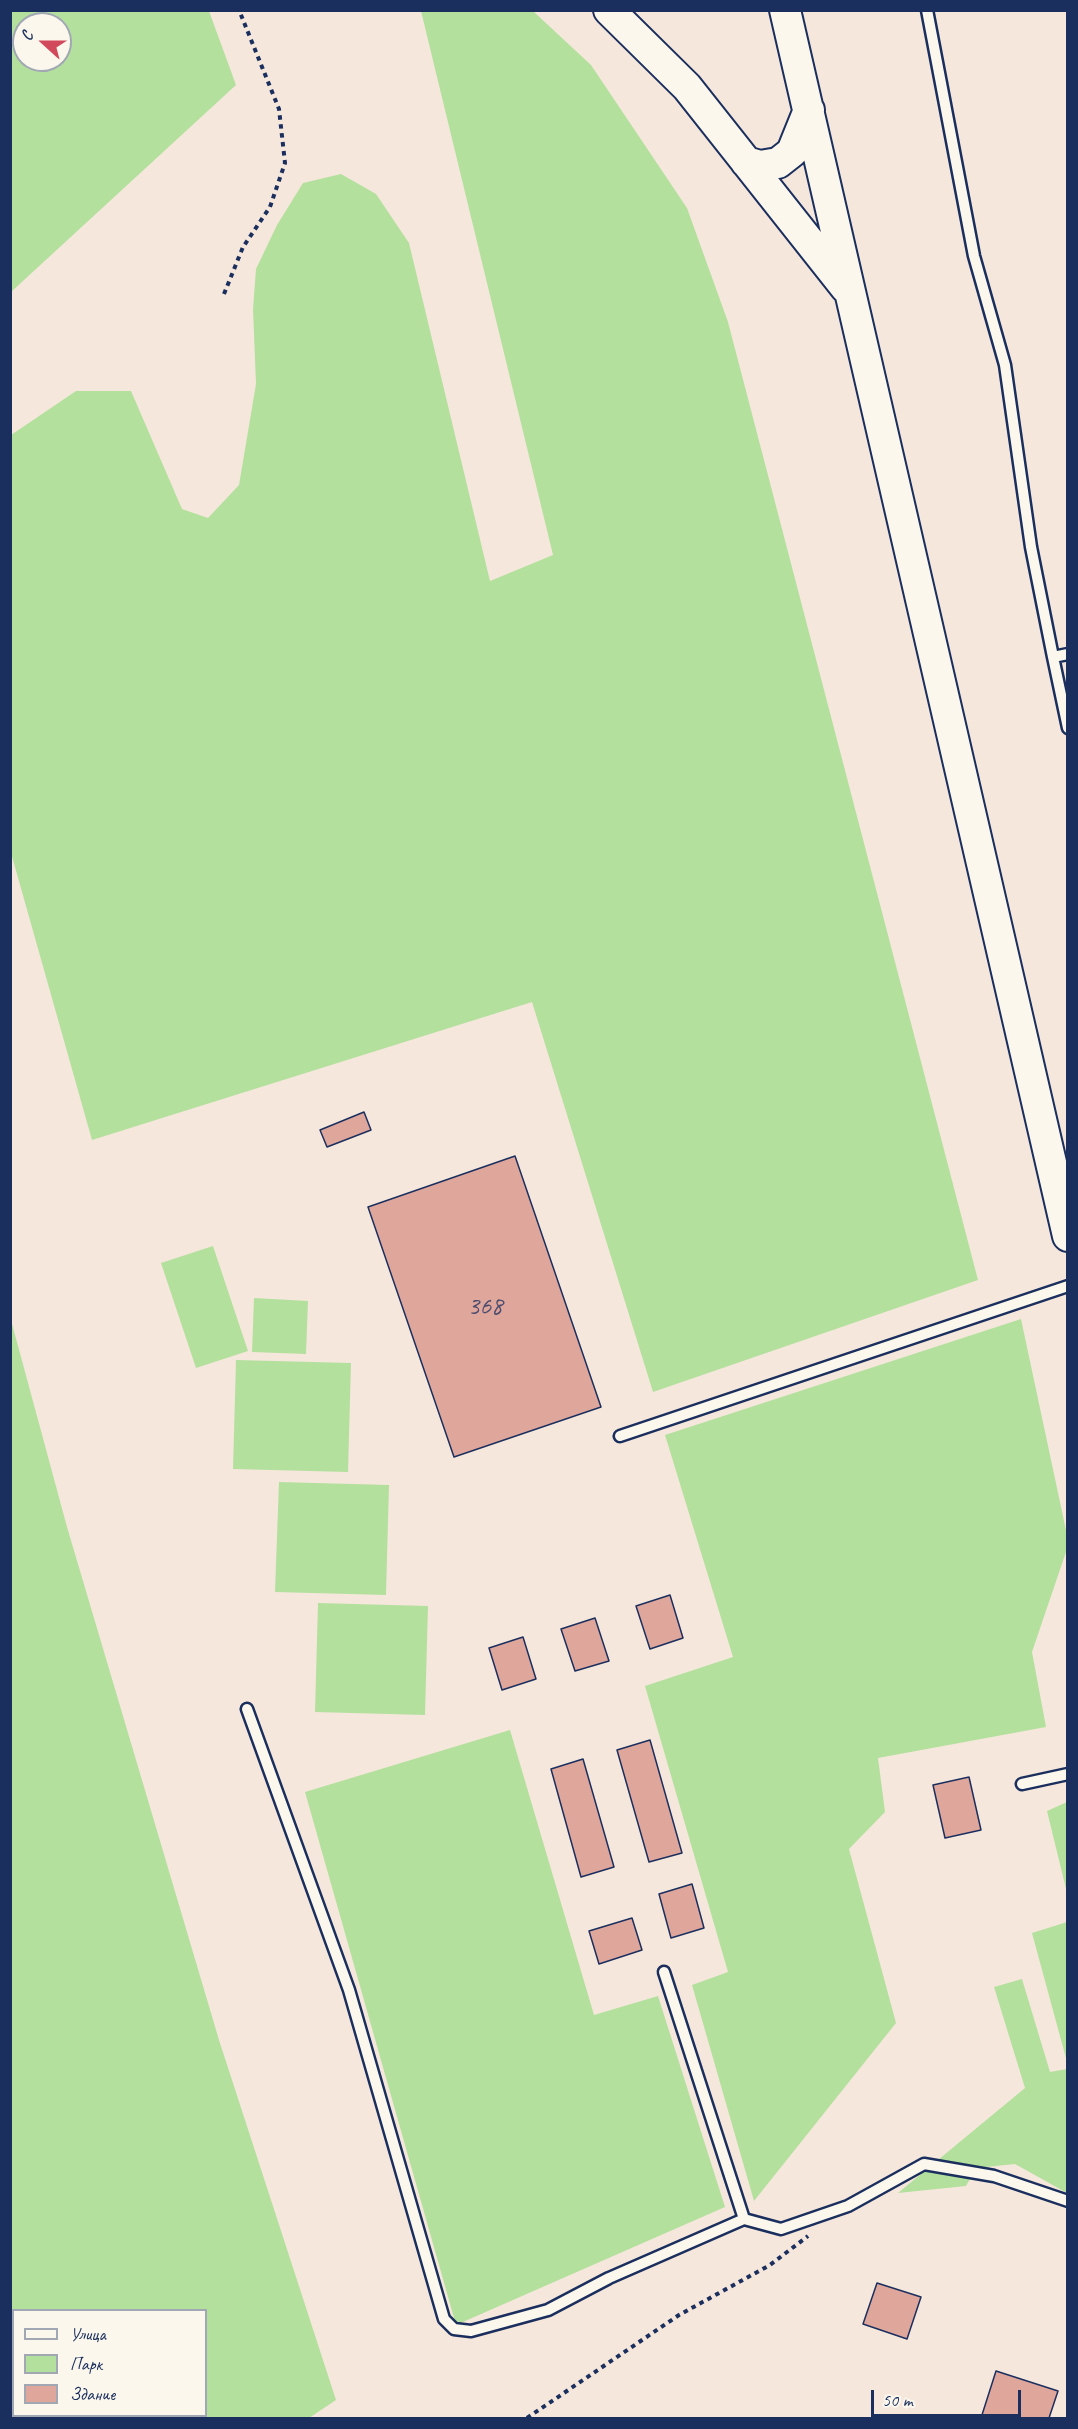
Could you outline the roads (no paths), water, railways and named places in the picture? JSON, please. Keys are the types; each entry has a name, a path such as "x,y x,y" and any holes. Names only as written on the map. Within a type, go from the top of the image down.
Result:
{"main road":[{"path":"609,10 687,87 852,295"},
{"path":"786,10 1068,1236"},
{"path":"746,162 760,166 778,163 792,152 809,110"}],"lane":[{"path":"927,10 974,256 1005,365 1031,547 1068,728"},
{"path":"1053,657 1068,654"},
{"path":"620,1436 1068,1286"},
{"path":"247,1709 350,1990 444,2319 454,2329 471,2331 548,2310 609,2277 744,2219 781,2229 848,2206 924,2164 994,2176 1068,2201"},
{"path":"1022,1784 1068,1774"},
{"path":"664,1972 744,2219"}]}
